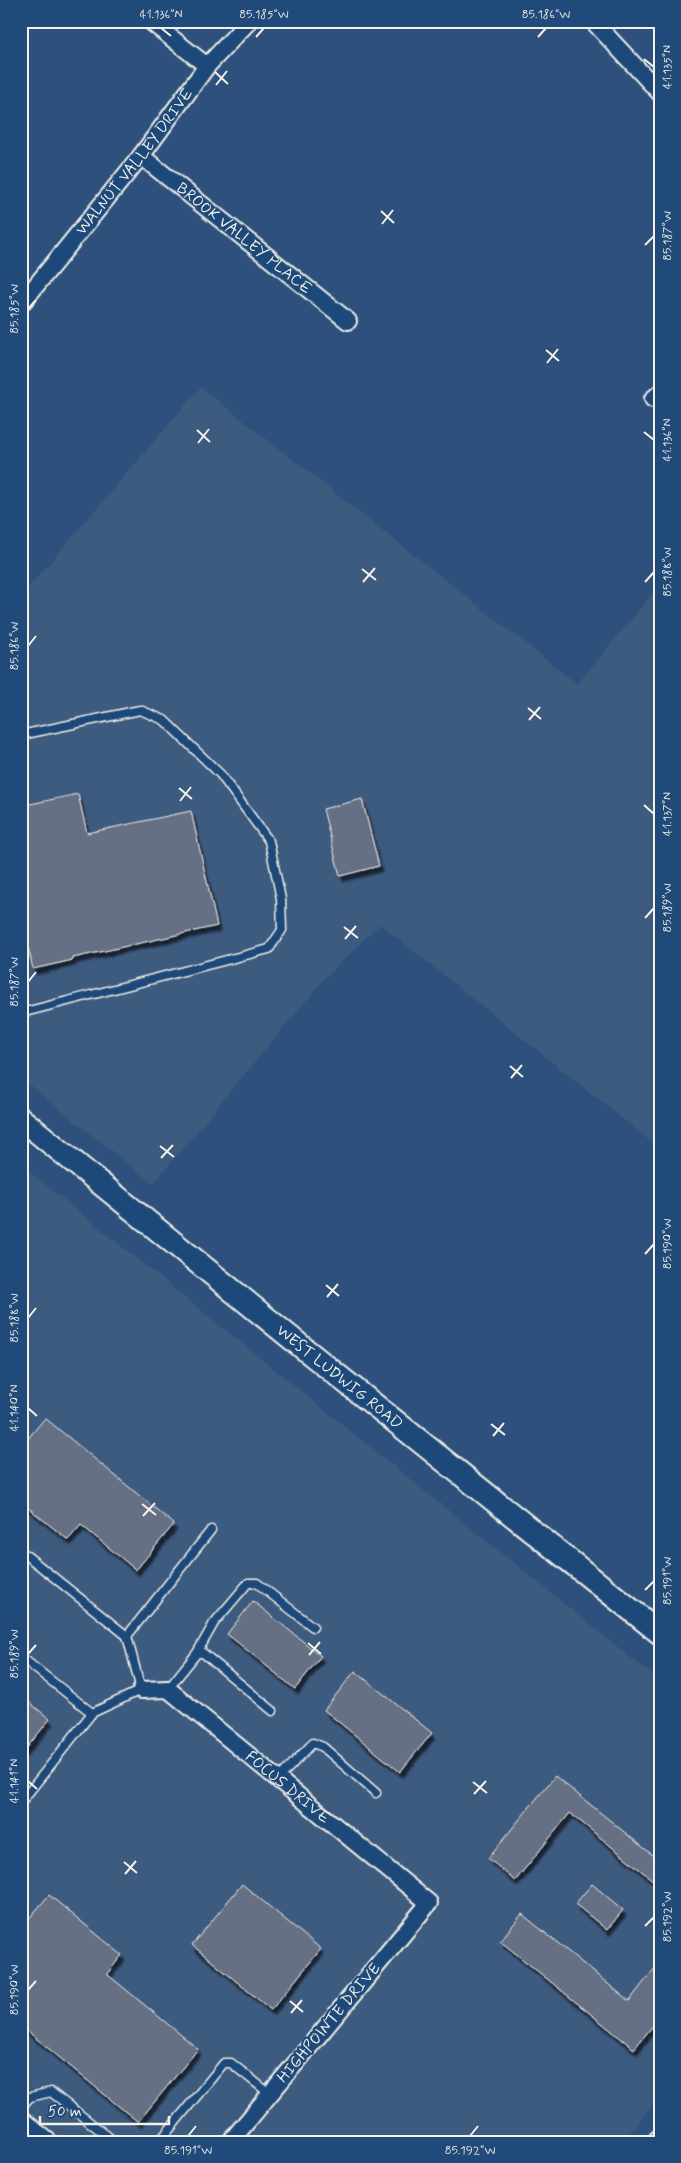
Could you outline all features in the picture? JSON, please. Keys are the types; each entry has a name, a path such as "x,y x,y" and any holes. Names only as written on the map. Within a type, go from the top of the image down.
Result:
{"main road":[{"name":"WEST LUDWIG ROAD","path":"21,1119 307,1351 660,1633"}],"street":[{"path":"150,21 207,66"},
{"name":"WALNUT VALLEY DRIVE","path":"21,304 141,156 207,66 249,21"},
{"path":"593,21 660,93"},
{"name":"BROOK VALLEY PLACE","path":"141,156 348,321"},
{"path":"141,1690 168,1689"},
{"name":"FOCUS DRIVE","path":"168,1689 429,1903"},
{"name":"HIGHPOINTE DRIVE","path":"230,2142 429,1903"},
{"path":"21,2119 49,2142"}],"lane":[{"path":"21,735 140,710 164,720 220,774 269,841 281,899 282,930 269,949 21,1013"},
{"path":"127,1636 211,1530"},
{"path":"21,1551 127,1636 141,1690 92,1713 21,1802"},
{"path":"168,1689 197,1653 214,1622 240,1589 248,1583 257,1583 313,1627"},
{"path":"197,1653 203,1653 274,1711"},
{"path":"21,1657 92,1713"},
{"path":"278,1779 313,1743 322,1748 376,1793"},
{"path":"159,2142 224,2063 231,2063 270,2094"},
{"path":"21,2107 30,2097 51,2092 115,2142"}],"shaded area":[{"path":"201,387 577,684 660,585 660,1149 380,924 325,978 153,1184 21,1078 21,596"},
{"path":"21,1165 660,1681 660,2097 622,2142 21,2142"}],"building":[{"path":"78,794 87,833 191,811 217,926 73,958 73,960 33,969 21,915 21,806"},
{"path":"362,799 379,866 340,876 323,809"},
{"path":"45,1418 174,1524 136,1570 81,1525 68,1540 21,1502 21,1447"},
{"path":"253,1601 321,1656 295,1689 227,1634"},
{"path":"355,1671 432,1733 400,1772 324,1710"},
{"path":"21,1696 50,1719 21,1755"},
{"path":"555,1776 660,1861 660,1886 570,1813 515,1881 488,1858"},
{"path":"242,1884 321,1949 271,2010 192,1945"},
{"path":"592,1884 623,1910 607,1930 575,1904"},
{"path":"49,1895 122,1955 107,1974 198,2049 138,2122 21,2026 21,1928"},
{"path":"522,1914 629,2001 660,1962 660,2017 634,2049 500,1941"}]}
